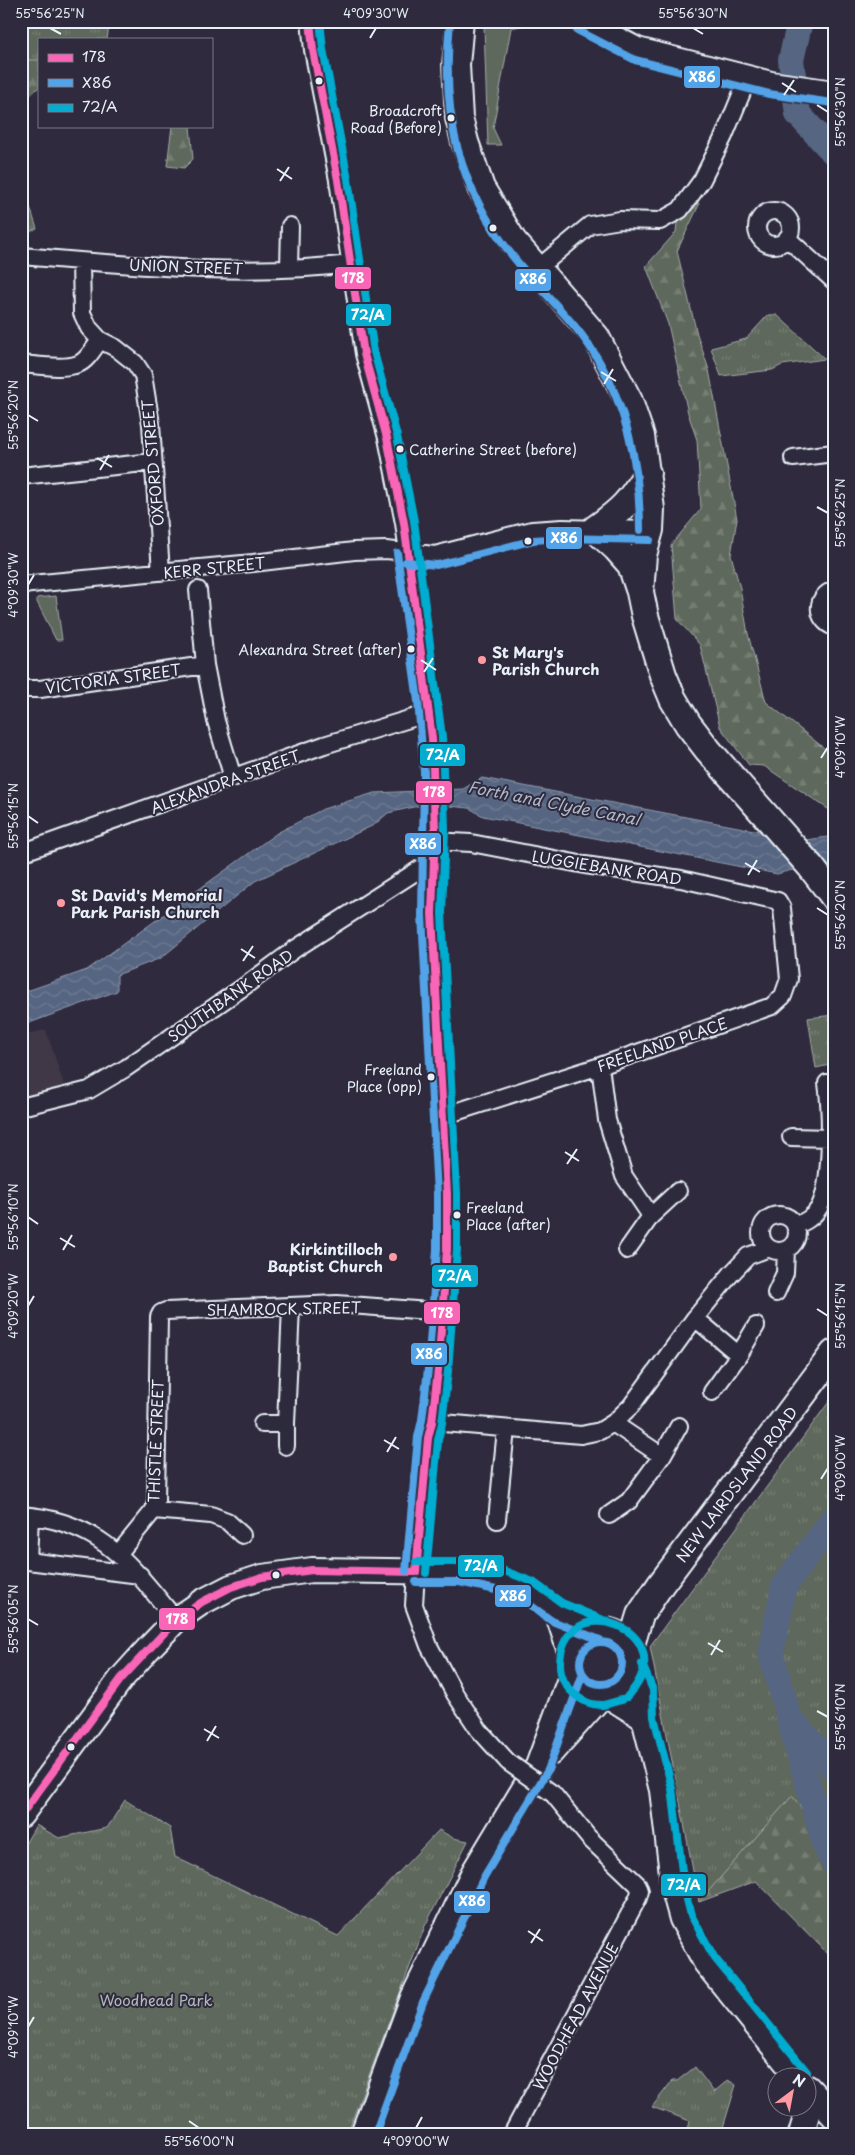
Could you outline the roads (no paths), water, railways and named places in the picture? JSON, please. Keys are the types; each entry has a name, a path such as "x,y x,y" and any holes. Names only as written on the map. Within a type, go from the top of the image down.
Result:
{"main road":[{"path":"460,21 456,65 456,93 459,118 481,188 513,241 596,337 614,368 641,436 651,509 650,530 643,554 640,592"},
{"path":"582,21 637,50 771,84 830,92"},
{"path":"647,473 636,493 623,508 595,529 631,565 662,675 678,711 708,750 811,866 834,897"},
{"path":"650,530 659,554 658,609 654,645"},
{"path":"416,1572 428,1438 432,1422 447,1249 447,1194 434,961 432,868 434,776"},
{"name":"NEW LAIRDSLAND ROAD","path":"631,1658 640,1615 834,1354"},
{"path":"21,1815 121,1679 176,1620 202,1602 231,1587 262,1577 312,1570 460,1572 499,1580 528,1591 557,1612 623,1640 643,1693 644,1718 662,1790 674,1890 682,1919 706,1963 791,2068"},
{"path":"557,1612 571,1665 580,1687 594,1694 604,1695 644,1718"},
{"name":"NEW LAIRDSLAND ROAD","path":"606,1632 640,1615"},
{"path":"364,2134 414,1998 475,1872 539,1766 570,1682 571,1665 577,1642 582,1637 596,1631 606,1632"},
{"path":"539,1766 604,1695 624,1686 631,1658"},
{"path":"818,2098 834,2116"},
{"path":"801,2134 806,2118"}],"street":[{"path":"310,21 313,50 338,180 364,354 387,438 404,523 429,713 434,776"},
{"path":"537,269 590,225 620,220 660,221 680,210 702,180 724,136 748,78"},
{"path":"289,268 290,226"},
{"path":"787,238 834,281"},
{"name":"UNION STREET","path":"21,256 193,269 289,268 351,264"},
{"name":"OXFORD STREET","path":"81,261 82,313 89,328 100,340 116,348 135,363 143,375 151,424 162,572"},
{"path":"21,364 64,366 78,364 89,355 100,340"},
{"path":"793,458 834,453"},
{"path":"21,476 153,462"},
{"name":"KERR STREET","path":"21,585 354,551 386,550 435,555 532,530 650,530"},
{"path":"198,590 205,665 216,720 233,778"},
{"path":"834,590 825,594 819,605 821,617 825,622 834,627"},
{"name":"VICTORIA STREET","path":"21,689 40,689 205,665"},
{"name":"ALEXANDRA STREET","path":"21,853 349,737 429,713"},
{"name":"LUGGIEBANK ROAD","path":"434,835 585,865 681,879 778,901"},
{"name":"SOUTHBANK ROAD","path":"21,1107 89,1090 126,1068 295,949 420,869 432,868"},
{"name":"FREELAND PLACE","path":"443,1116 600,1066 772,1006 783,996 789,979 782,908 778,901"},
{"path":"600,1066 607,1120 624,1176 651,1216"},
{"path":"795,1226 810,1219 818,1209 823,1198 830,1138 831,1108 827,1082"},
{"path":"791,1137 830,1138"},
{"path":"627,1250 651,1216 678,1191"},
{"path":"776,1216 787,1218 795,1226 794,1242 786,1250 780,1251 769,1248 764,1244 761,1232 762,1227 770,1218 776,1216"},
{"path":"432,1422 581,1435 600,1431 613,1423 631,1406 695,1318 748,1256 769,1248"},
{"path":"776,1293 785,1273 786,1250"},
{"name":"SHAMROCK STREET","path":"159,1318 161,1313 166,1311 337,1304 442,1312"},
{"path":"286,1446 291,1306"},
{"name":"THISTLE STREET","path":"120,1553 154,1510 156,1501 159,1318"},
{"path":"695,1318 739,1355"},
{"path":"712,1392 739,1355 756,1326"},
{"path":"613,1423 662,1456"},
{"path":"262,1424 286,1424"},
{"path":"609,1516 629,1501 662,1456 679,1426"},
{"path":"497,1520 506,1429"},
{"path":"154,1510 211,1515 227,1520 242,1535"},
{"path":"140,1575 28,1561 25,1516 51,1519 75,1527 120,1553 140,1575 176,1620"},
{"name":"WOODHEAD AVENUE","path":"416,1572 414,1605 429,1646 455,1694 479,1730 508,1762 553,1794 589,1838 638,1885 640,1891 512,2134"}],"water":[{"name":"Forth and Clyde Canal","path":"482,778 806,840 828,837 834,839 834,869 820,867 805,868 777,874 483,816 469,808 418,806 388,813 374,825 255,881 161,958 117,975 117,991 21,1026 21,993 87,970 277,833 323,809 374,793 463,789"}],"waterway":[{"path":"800,21 791,60 798,114 834,153"},
{"path":"834,1518 784,1586 771,1654 826,1848 834,1862"},
{"path":"793,1722 834,1768"}],"place":[{"name":"Broadcroft Road (Before)","path":"451,118"},
{"name":"Catherine Street (before)","path":"400,449"},
{"name":"Alexandra Street (after)","path":"411,649"},
{"name":"St Mary's Parish Church","path":"482,660"},
{"name":"St David's Memorial Park Parish Church","path":"61,903"},
{"name":"Freeland Place (opp)","path":"431,1077"},
{"name":"Freeland Place (after)","path":"457,1215"},
{"name":"Kirkintilloch Baptist Church","path":"393,1257"}],"park label":[{"name":"Woodhead Park","path":"156,1999"}]}
